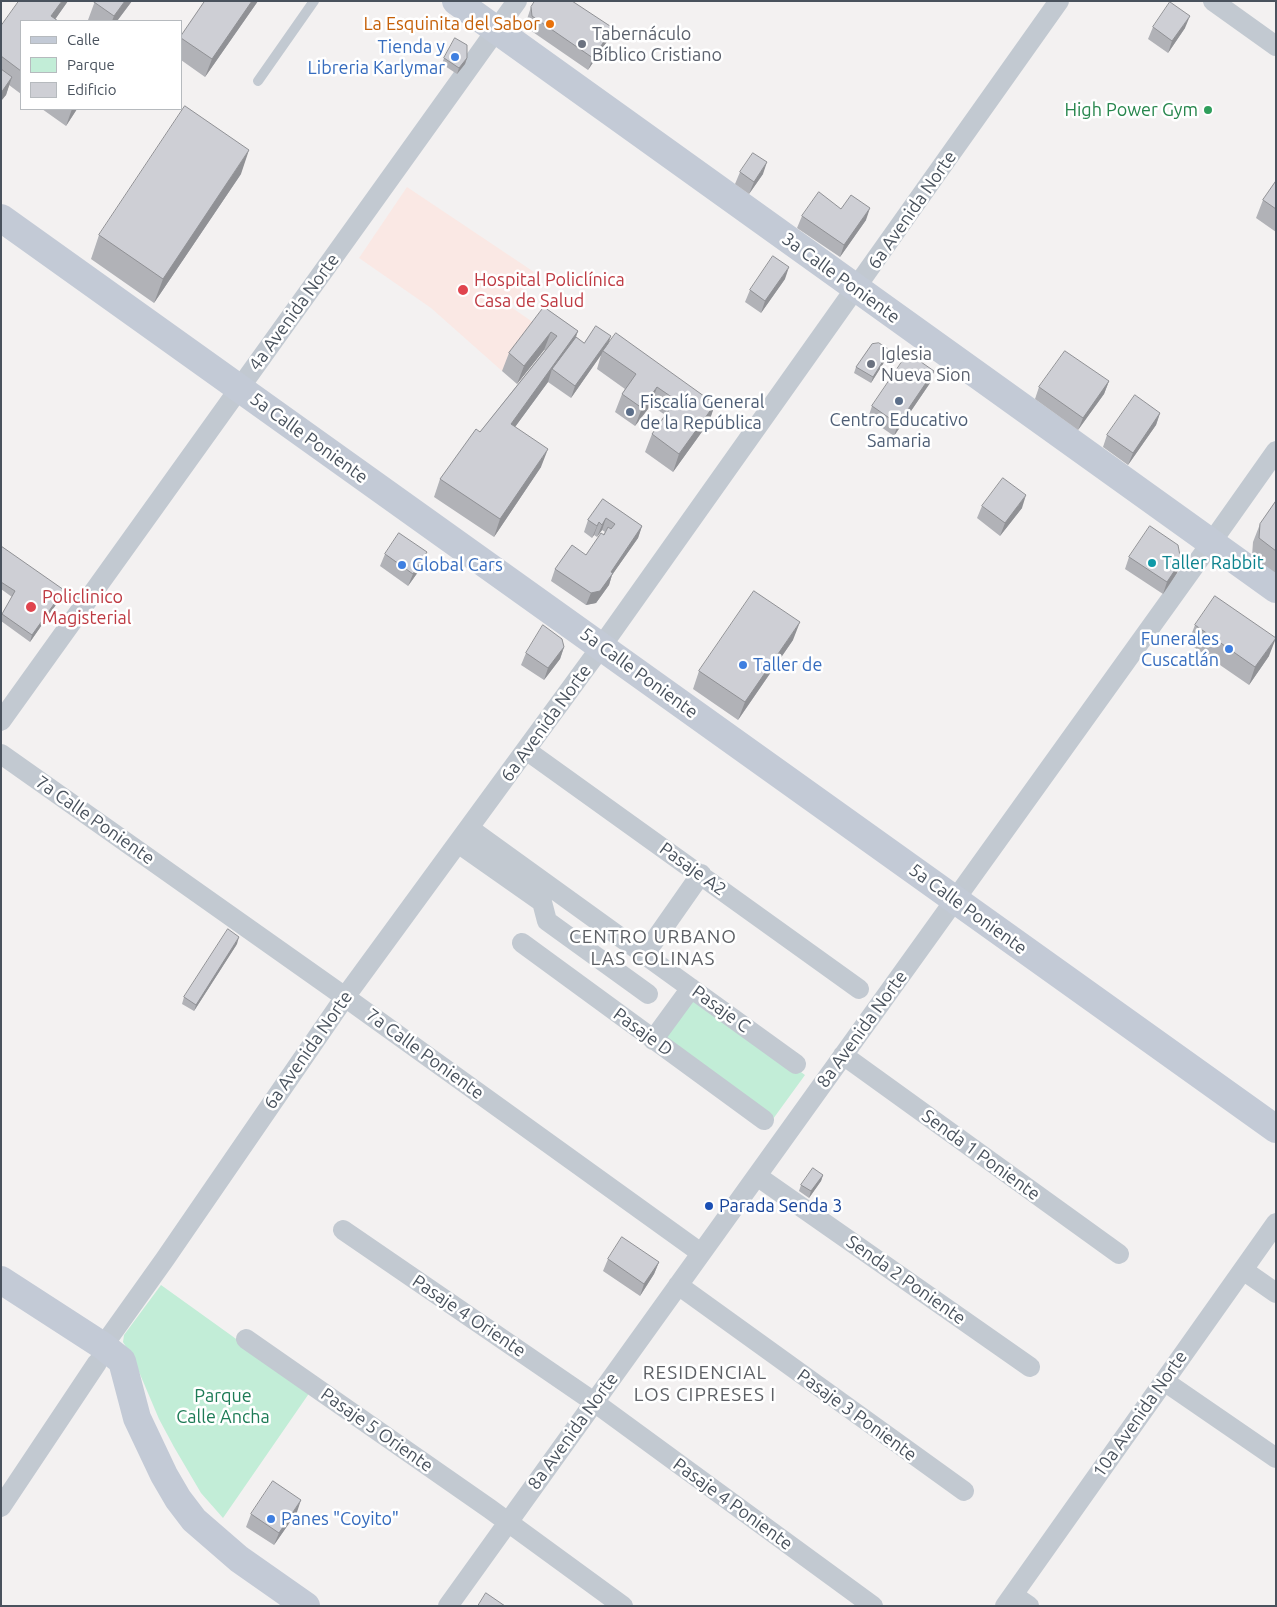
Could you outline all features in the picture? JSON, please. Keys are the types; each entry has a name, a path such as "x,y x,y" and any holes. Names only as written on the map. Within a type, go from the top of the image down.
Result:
{"main road":[{"name":"3a Calle Poniente","path":"456,1 1276,589"},
{"name":"5a Calle Poniente","path":"1,218 1276,1129"},
{"path":"1,1280 100,1355 122,1361 137,1418 164,1475 178,1499 194,1520 240,1560 306,1606"}],"street":[{"name":"4a Avenida Norte","path":"1,721 517,1"},
{"name":"6a Avenida Norte","path":"1,1507 100,1355 345,997 601,646 1059,1"},
{"path":"1212,1 1276,46"},
{"name":"8a Avenida Norte","path":"448,1606 1276,451"},
{"name":"Pasaje A2","path":"526,750 860,989"},
{"name":"7a Calle Poniente","path":"1,754 345,997 701,1253"},
{"path":"463,836 542,902 547,921 648,994"},
{"name":"Pasaje C","path":"463,836 645,954 796,1064"},
{"path":"645,954 701,874"},
{"name":"Pasaje D","path":"522,943 764,1120"},
{"path":"654,1040 690,988"},
{"name":"Senda 1 Poniente","path":"843,1055 1119,1254"},
{"name":"Senda 2 Poniente","path":"757,1176 1030,1367"},
{"name":"10a Avenida Norte","path":"1009,1600 1276,1223"},
{"name":"Pasaje 4 Oriente","path":"343,1230 594,1402"},
{"path":"1242,1270 1276,1293"},
{"name":"Pasaje 3 Poniente","path":"678,1285 964,1491"},
{"name":"Pasaje 5 Oriente","path":"246,1339 508,1522 623,1606"},
{"path":"1164,1381 1276,1458"},
{"name":"Pasaje 4 Poniente","path":"594,1402 873,1606"},
{"path":"1009,1600 1029,1606"}],"lane":[{"path":"258,81 314,1"}],"shaded area":[{"name":"Hospital Policlínica Casa de Salud","path":"407,187 534,272 511,307 537,325 502,371 431,308 359,258"}],"green space":[{"path":"695,996 805,1075 773,1119 663,1040"},
{"name":"Parque Calle Ancha","path":"161,1285 310,1392 223,1518 201,1493 174,1447 159,1419 134,1360 123,1342 124,1335"}],"building":[{"path":"19,1 62,1 51,16 57,20 20,20 20,70 1,56 1,26"},
{"path":"95,1 125,1 114,16"},
{"path":"205,1 252,1 212,59 182,39 182,35"},
{"path":"535,1 572,1 613,28 593,58 532,16 531,7"},
{"path":"1170,2 1190,16 1172,41 1153,27"},
{"name":"Tienda y Libreria Karlymar","path":"455,38 467,45 467,58 459,68 444,58"},
{"path":"1,69 12,77 1,93"},
{"path":"185,106 249,150 163,279 99,235"},
{"path":"753,153 767,162 754,182 740,172"},
{"path":"1276,181 1276,209 1263,200"},
{"path":"819,192 841,209 851,195 870,208 844,245 802,216"},
{"path":"773,256 789,267 765,301 750,290"},
{"path":"544,307 578,331 511,424 548,449 500,519 440,479 476,429 480,432 557,336 551,332 524,366 509,353"},
{"path":"596,326 611,336 575,386 552,369 576,337 584,343"},
{"path":"616,333 715,404 679,454 652,434 676,400 657,387 642,408 622,394 636,374 603,351"},
{"name":"Iglesia Nueva Sion","path":"879,343 890,350 873,377 856,367 872,344"},
{"path":"1065,351 1109,381 1083,418 1039,387"},
{"name":"Centro Educativo Samaria","path":"908,353 934,371 898,424 872,406"},
{"path":"1135,395 1160,413 1133,453 1107,435"},
{"path":"1003,478 1026,495 1005,523 982,506"},
{"path":"603,499 642,526 600,591 591,593 555,569 572,545 586,555 601,533 604,535 608,527 611,529 615,524 606,518 602,525 599,522 597,526 588,520"},
{"path":"1276,501 1276,551 1259,538 1260,524"},
{"name":"Taller Rabbit","path":"1150,526 1178,545 1181,561 1167,582 1129,557"},
{"path":"399,533 427,552 413,574 385,554"},
{"name":"Policlinico Magisterial","path":"1,546 64,590 32,635 2,614 15,591 1,582"},
{"name":"Taller de","path":"754,591 800,622 745,702 699,671"},
{"path":"1215,596 1276,638 1255,667 1195,625"},
{"path":"543,625 562,639 564,647 548,668 526,653"},
{"path":"228,929 239,937 196,1005 184,997"},
{"path":"813,1168 823,1175 811,1191 801,1185"},
{"path":"622,1237 659,1262 644,1284 608,1259"},
{"name":"Panes \"Coyito\"","path":"273,1481 301,1500 279,1533 251,1514"},
{"path":"486,1593 505,1606 478,1606"}],"place":[{"name":"La Esquinita del Sabor","path":"550,24"},
{"name":"Tabernáculo Bíblico Cristiano","path":"582,44"},
{"name":"Tienda y Libreria Karlymar","path":"455,57"},
{"name":"High Power Gym","path":"1208,110"},
{"name":"Hospital Policlínica Casa de Salud","path":"463,290"},
{"name":"Iglesia Nueva Sion","path":"871,364"},
{"name":"Centro Educativo Samaria","path":"899,401"},
{"name":"Fiscalía General de la República","path":"630,412"},
{"name":"Taller Rabbit","path":"1152,563"},
{"name":"Global Cars","path":"402,565"},
{"name":"Policlinico Magisterial","path":"31,607"},
{"name":"Funerales Cuscatlán","path":"1229,649"},
{"name":"Taller de","path":"743,665"},
{"name":"Parada Senda 3","path":"709,1206"},
{"name":"Panes \"Coyito\"","path":"271,1519"}],"district":[{"name":"CENTRO URBANO LAS COLINAS","path":"653,948"},
{"name":"RESIDENCIAL LOS CIPRESES I","path":"705,1384"}]}
